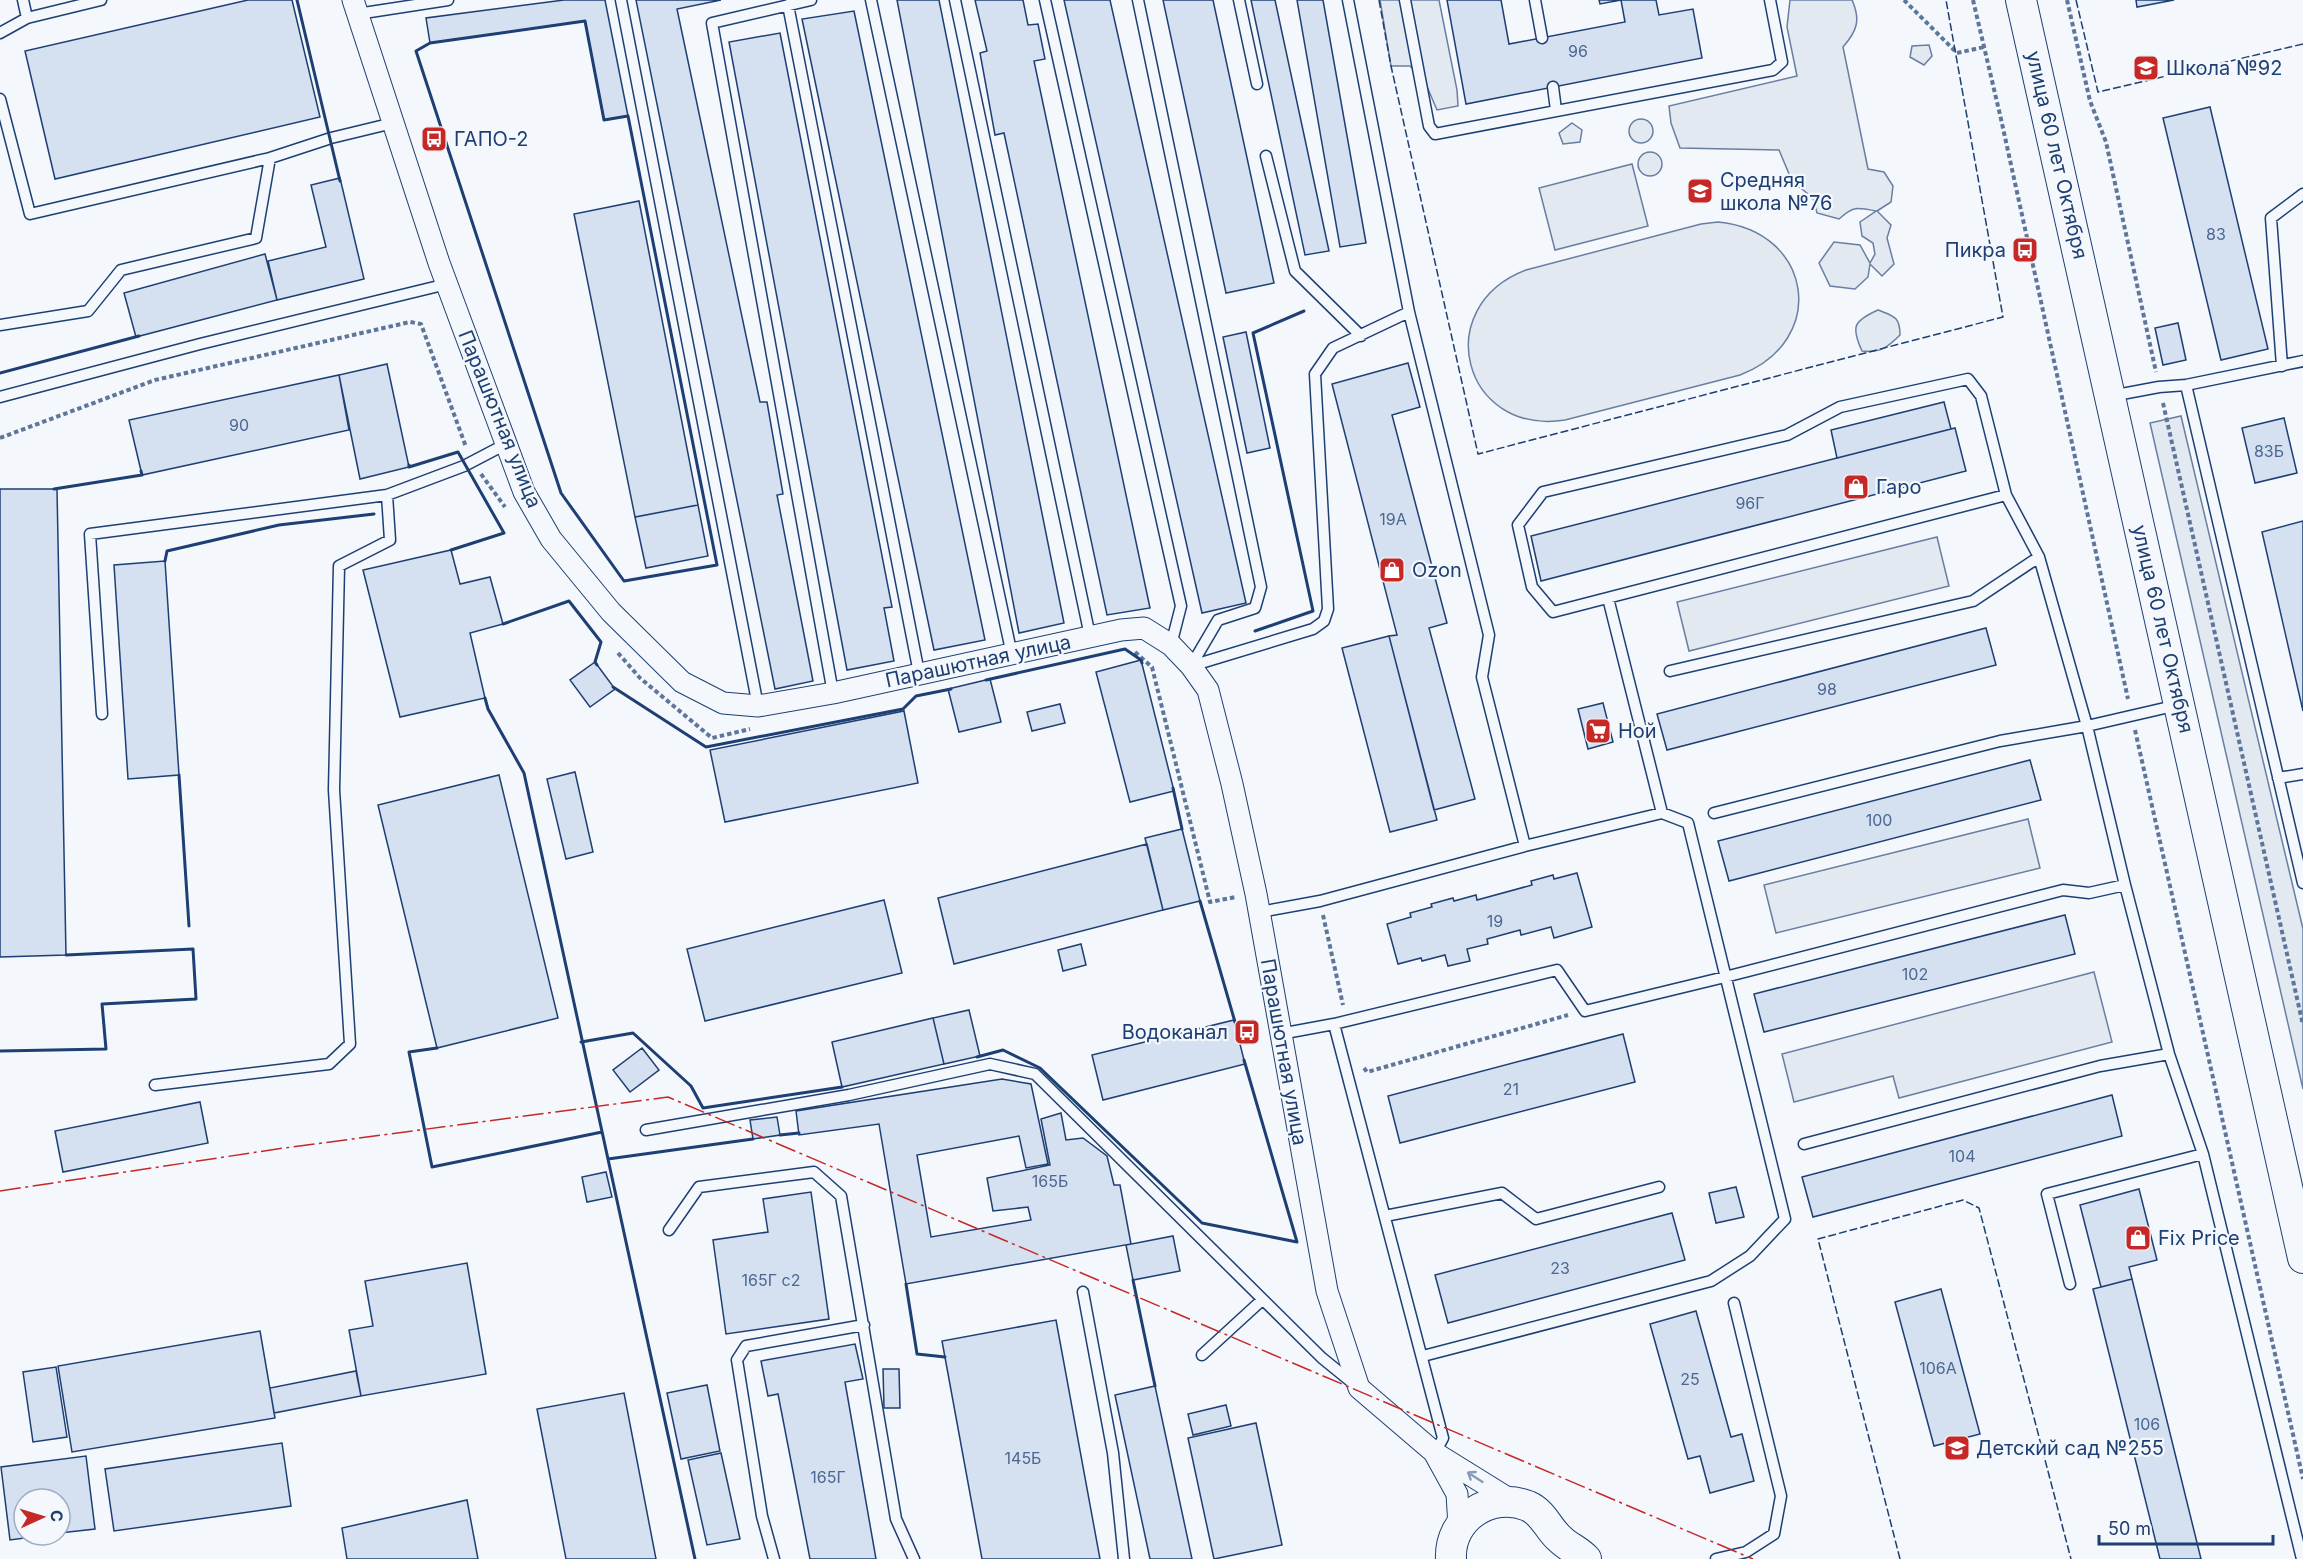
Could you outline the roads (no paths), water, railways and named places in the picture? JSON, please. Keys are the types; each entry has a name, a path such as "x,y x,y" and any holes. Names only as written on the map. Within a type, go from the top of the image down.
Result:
{"main road":[{"name":"улица 60 лет Октября","path":"2021,0 2303,1258"},
{"path":"1426,1559 1454,1542 1469,1515 1483,1506 1498,1502 1514,1502 1530,1507 1543,1516 1559,1549 1586,1559"}],"street":[{"name":"Парашютная улица","path":"355,7 447,284 524,492 551,539 610,612 682,682 723,703 758,706 833,693 1090,636 1144,628 1171,645 1191,666 1208,690 1232,784 1260,912 1327,1292 1359,1388"},
{"path":"1359,1388 1435,1453 1514,1502"},
{"path":"1435,1453 1457,1494 1454,1542"}],"lane":[{"path":"23,0 27,18"},
{"path":"0,33 27,18 101,0"},
{"path":"355,7 448,0"},
{"path":"621,0 758,706"},
{"path":"811,0 712,23 833,693"},
{"path":"871,0 1011,655"},
{"path":"955,0 1090,636"},
{"path":"1046,0 1181,606 1171,645"},
{"path":"1138,0 1261,587 1256,608 1218,620 1191,666"},
{"path":"1239,0 1257,84"},
{"path":"1348,0 1409,312 1489,634 1482,677 1525,846"},
{"path":"1405,0 1429,126 1435,134 1773,70 1782,63 1770,0"},
{"path":"1535,0 1542,38"},
{"path":"789,5 919,673"},
{"path":"1553,87 1556,110"},
{"path":"0,99 30,214 270,158 331,138 393,123"},
{"path":"1266,156 1295,271 1361,336"},
{"path":"0,326 87,311 121,270 256,238 270,158"},
{"path":"2282,366 2271,218 2303,194"},
{"path":"0,397 200,344 447,284"},
{"path":"1191,666 1313,629 1324,621 1328,609 1315,374 1333,348 1409,312"},
{"path":"2111,396 2159,387 2186,385 2303,361"},
{"path":"2006,495 1553,612 1532,587 1518,525 1543,492 1787,435 1840,407 1968,379 1981,396 2006,495 2038,557 2087,726 2169,1054 2203,1154 2302,1559"},
{"path":"2186,385 2303,883"},
{"path":"102,714 90,534 387,495 471,461 506,444"},
{"path":"155,1084 329,1064 350,1044 334,790 339,566 390,540 387,495"},
{"path":"1670,671 1973,601 2038,557"},
{"path":"1608,598 1662,813"},
{"path":"1714,813 2000,741 2087,726 2180,705"},
{"path":"2278,778 2303,774"},
{"path":"1260,912 1320,901 1525,846 1662,813 1688,823 1785,1220 1750,1256 1711,1281 1423,1356"},
{"path":"1280,1034 1347,1021 1557,970 1586,1011 2063,890 2089,893 2125,885"},
{"path":"1334,1024 1443,1438 1435,1453"},
{"path":"1804,1144 2100,1066 2169,1054"},
{"path":"646,1130 849,1095 990,1064 1035,1074 1262,1300 1322,1358 1359,1388"},
{"path":"2070,1284 2047,1194 2203,1154"},
{"path":"669,1230 699,1187 814,1172 841,1196 896,1519 914,1559"},
{"path":"1385,1216 1502,1193 1536,1219 1659,1187"},
{"path":"1083,1292 1113,1453 1124,1559"},
{"path":"1202,1355 1262,1300"},
{"path":"1716,1559 1746,1552 1774,1534 1781,1496 1734,1303"},
{"path":"774,1559 762,1516 737,1360 746,1346 864,1325"}],"place":[{"name":"Школа №92","path":"2146,68"},
{"name":"ГАПО-2","path":"434,139"},
{"name":"Средняя школа №76","path":"1700,191"},
{"name":"Пикра","path":"2025,250"},
{"name":"Гаро","path":"1856,487"},
{"name":"Ozon","path":"1392,570"},
{"name":"Ной","path":"1598,731"},
{"name":"Водоканал","path":"1247,1032"},
{"name":"Fix Price","path":"2138,1238"},
{"name":"Детский сад №255","path":"1957,1448"}]}
